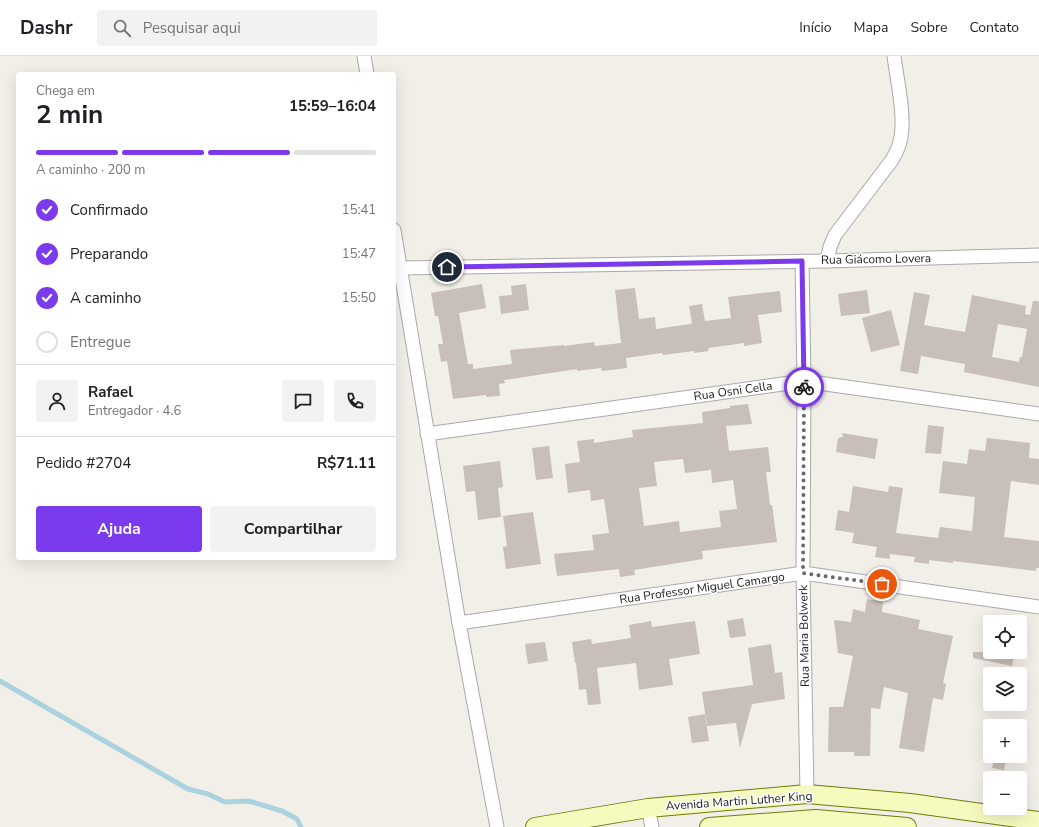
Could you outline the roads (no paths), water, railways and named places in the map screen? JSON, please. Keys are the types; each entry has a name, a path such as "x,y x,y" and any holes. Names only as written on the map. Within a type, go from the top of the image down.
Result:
{"main road":[{"name":"Avenida Martin Luther King","path":"535,827 648,808 807,794 910,803 1039,821"},
{"path":"906,827 910,803"},
{"name":"Avenida Martin Luther King","path":"709,827 816,819 906,827"}],"street":[{"path":"364,56 367,72"},
{"path":"827,261 830,247 835,235 892,160 898,148 901,137 901,112 894,56"},
{"path":"396,243 459,623 497,827"},
{"name":"Rua Giácomo Lovera","path":"400,268 827,261 1039,255"},
{"name":"Rua Maria Bolwerk","path":"802,261 804,381 803,573 807,794"},
{"name":"Rua Osni Cella","path":"427,434 804,381 1039,414"},
{"name":"Rua Professor Miguel Camargo","path":"459,623 803,573 1039,607"},
{"path":"648,808 652,827"}],"waterway":[{"path":"0,681 188,789 208,794 225,802 249,801 282,811 297,819 301,827"}]}
